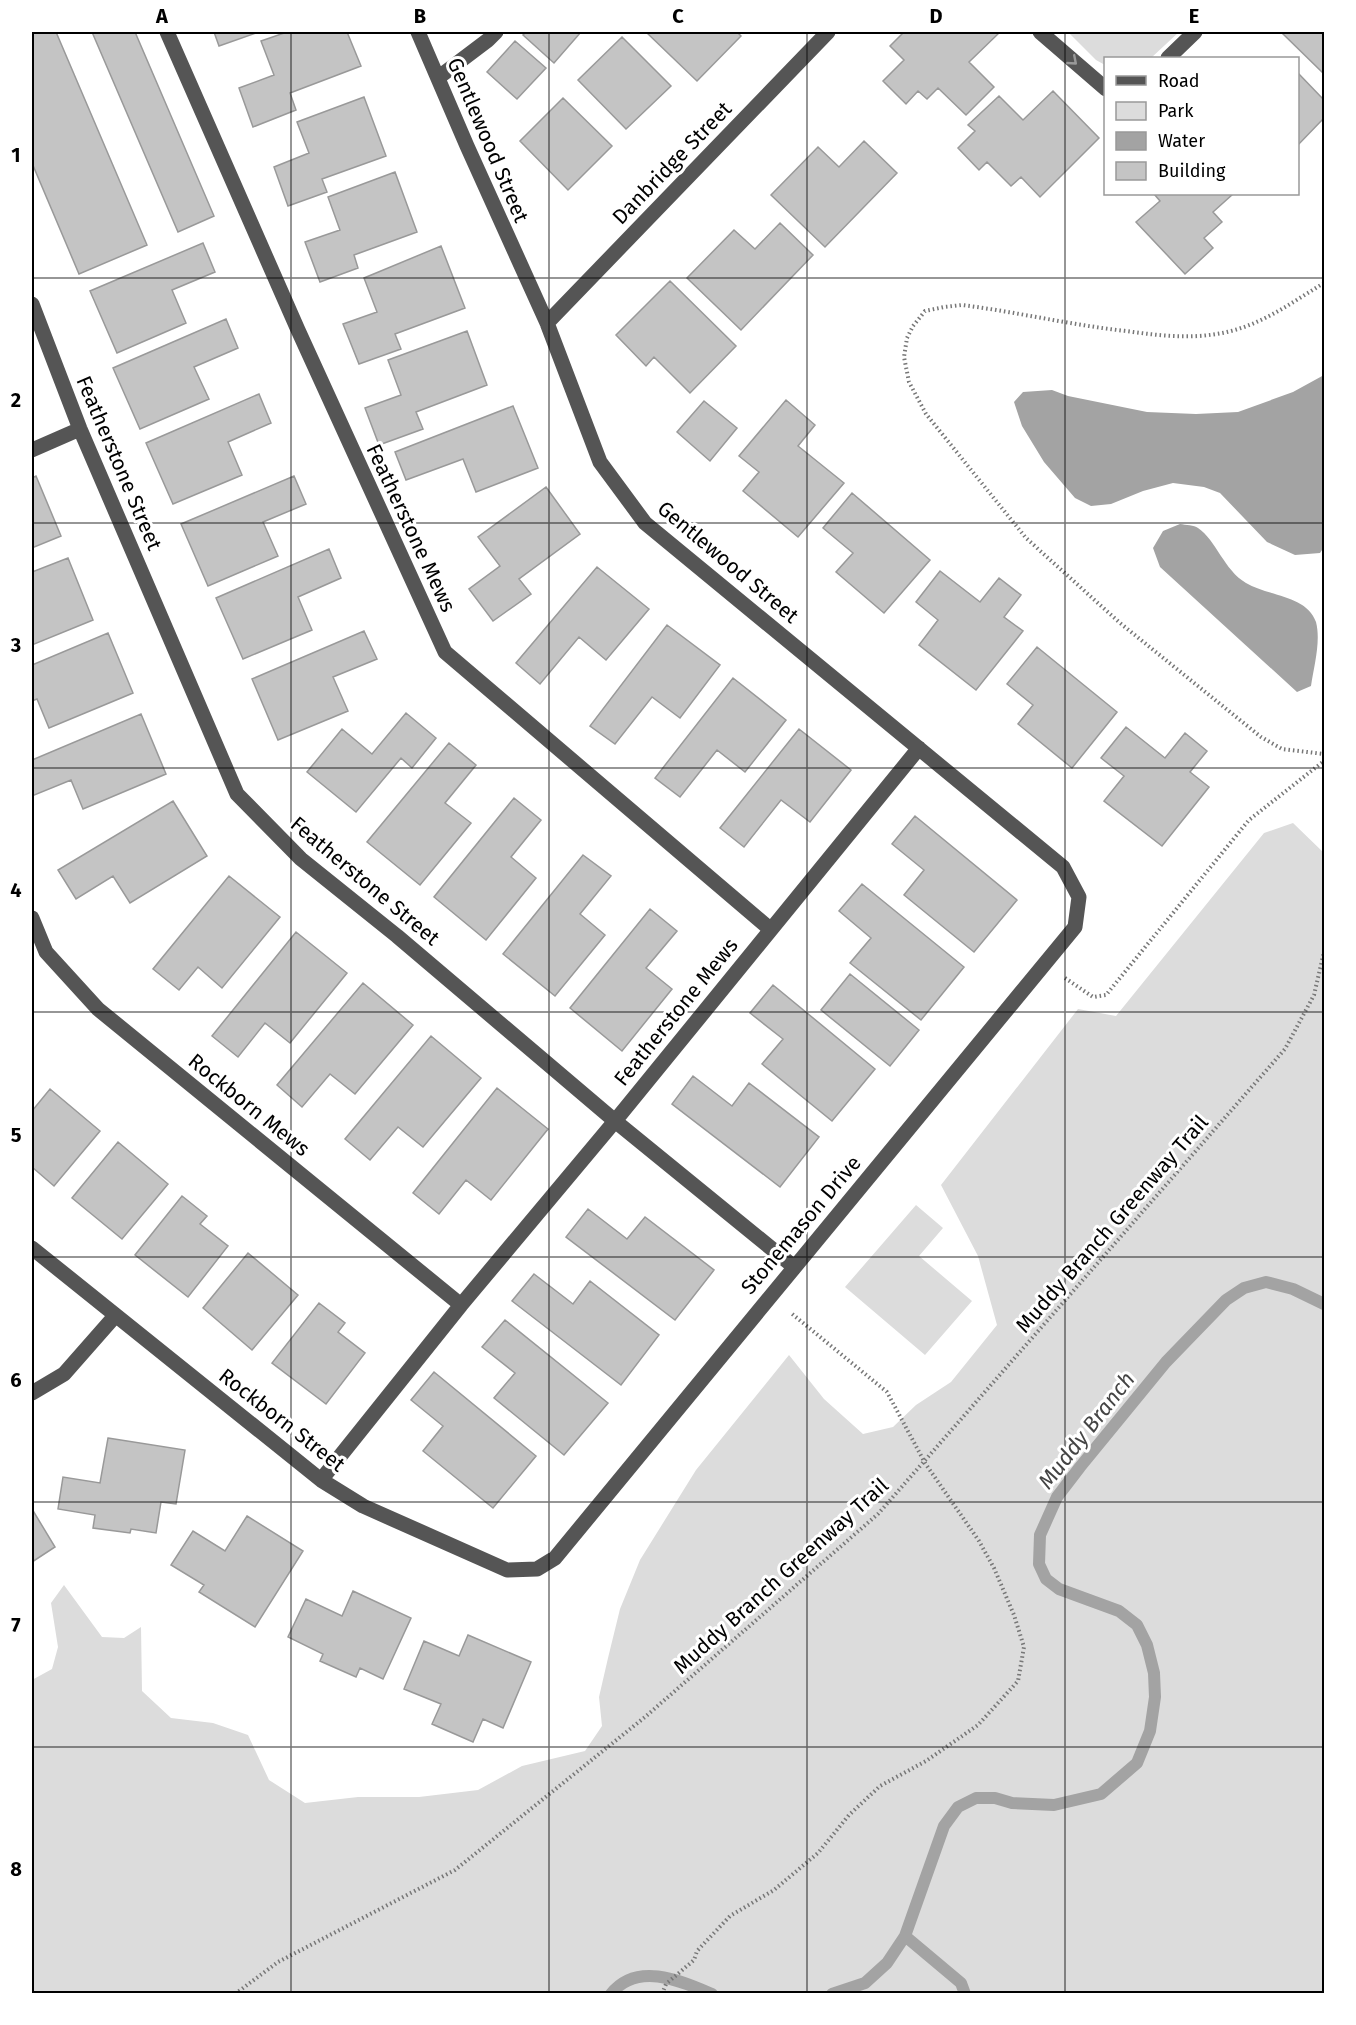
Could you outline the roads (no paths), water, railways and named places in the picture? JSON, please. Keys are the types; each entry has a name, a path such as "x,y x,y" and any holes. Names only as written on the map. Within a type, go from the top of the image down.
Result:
{"street":[{"name":"Featherstone Mews","path":"167,32 298,330 445,652 770,929"},
{"name":"Gentlewood Street","path":"418,32 547,323 600,462 645,523 1063,867 1079,897"},
{"path":"439,77 496,32"},
{"name":"Danbridge Street","path":"547,323 828,32"},
{"path":"1040,32 1104,87"},
{"path":"1169,57 1195,32"},
{"name":"Featherstone Street","path":"32,304 80,429 237,794 301,859 397,936 615,1121 794,1266"},
{"path":"32,450 80,429"},
{"name":"Featherstone Mews","path":"615,1121 919,748"},
{"name":"Stonemason Drive","path":"537,1569 555,1558 1045,963 1074,927 1079,897"},
{"name":"Rockborn Mews","path":"32,918 46,952 98,1009 461,1305"},
{"path":"321,1480 461,1305 615,1121"},
{"name":"Rockborn Street","path":"32,1248 321,1480 363,1506 507,1570 537,1569"},
{"path":"32,1393 64,1374 115,1316"}],"water":[{"path":"1324,375 1324,547 1320,553 1295,555 1267,542 1220,493 1204,487 1173,483 1143,491 1111,504 1091,506 1075,498 1044,462 1022,426 1014,402 1023,392 1052,390 1068,396 1147,412 1196,414 1238,412 1293,392"},
{"path":"1180,524 1194,526 1204,533 1232,571 1246,583 1295,601 1311,613 1316,622 1318,637 1311,686 1297,692 1160,567 1153,548 1163,531"}],"waterway":[{"name":"Muddy Branch","path":"832,1994 865,1983 887,1963 905,1936 944,1826 958,1807 976,1798 1054,1805 1101,1794 1137,1763 1150,1731 1155,1697 1154,1673 1147,1645 1137,1625 1119,1611 1059,1589 1046,1579 1039,1564 1040,1535 1057,1497 1080,1467 1166,1362 1226,1300 1244,1288 1266,1282 1293,1289 1324,1304"},
{"path":"905,1936 961,1983 965,1994"},
{"name":"Muddy Branch","path":"611,1994 633,1978 646,1976 673,1980 712,1994"}]}
